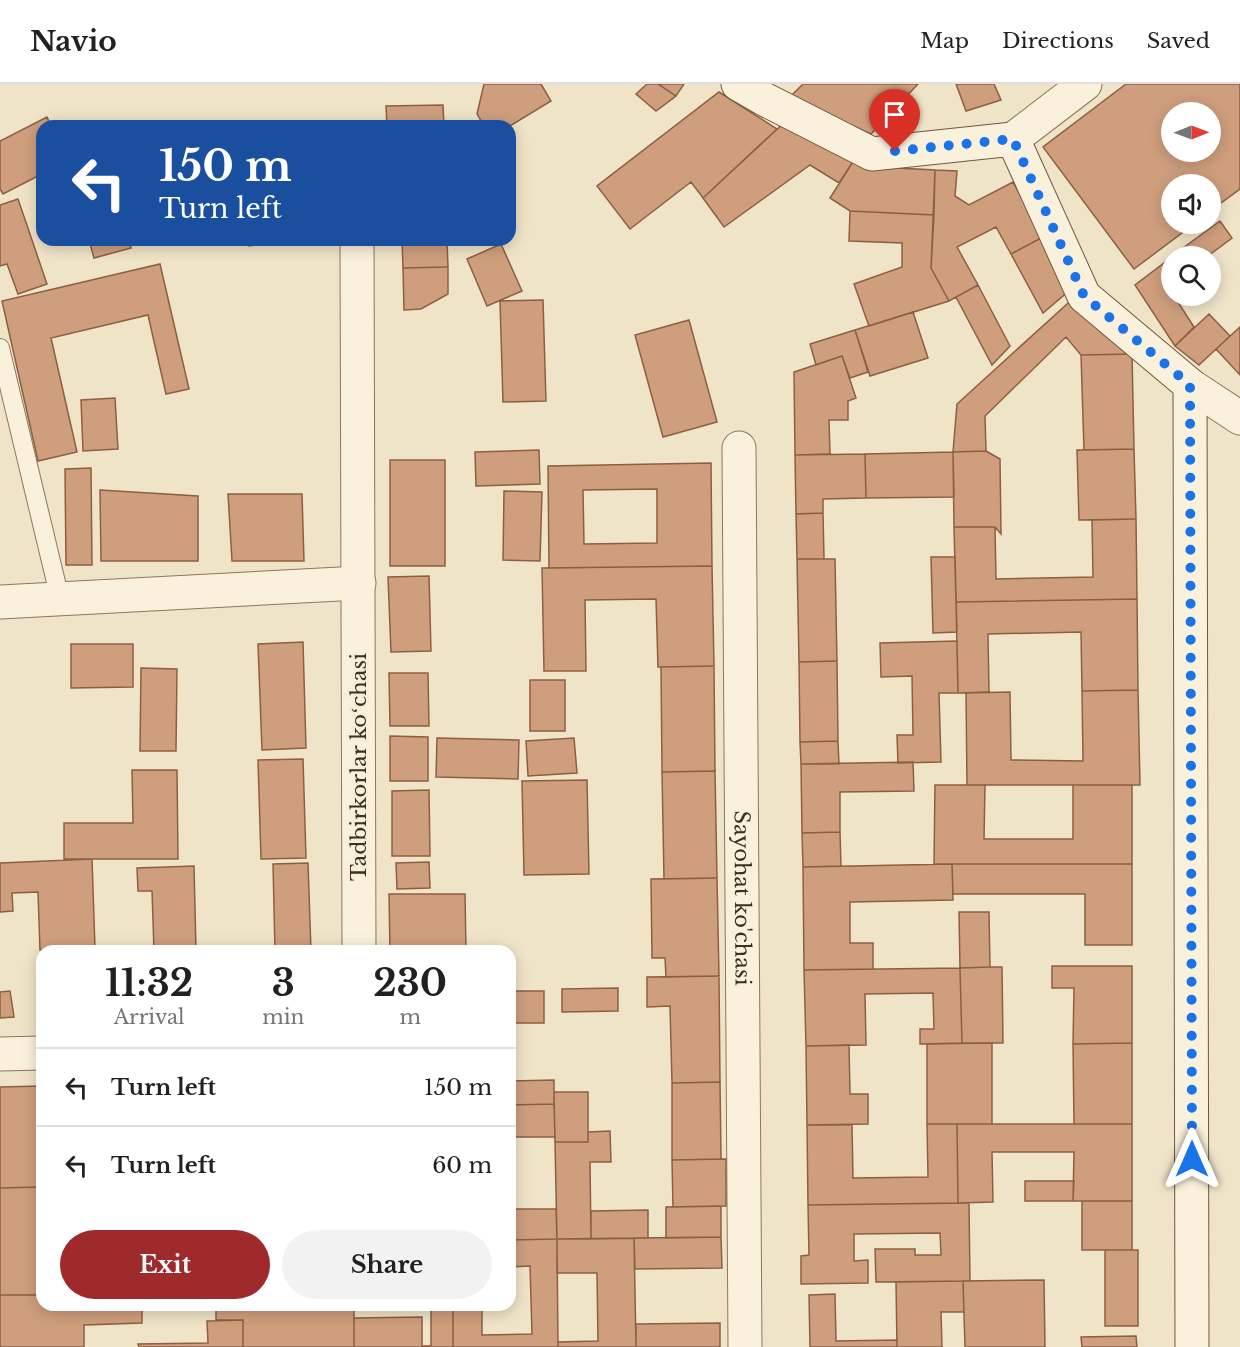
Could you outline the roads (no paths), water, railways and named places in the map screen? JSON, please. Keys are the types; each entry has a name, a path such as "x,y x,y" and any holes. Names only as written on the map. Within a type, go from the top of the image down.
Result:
{"street":[{"path":"738,84 872,154 1013,139 1085,84"},
{"path":"1013,139 1084,296 1190,385 1240,418"},
{"name":"Tadbirkorlar koʻchasi","path":"357,246 359,945"},
{"path":"1190,385 1192,1347"},
{"name":"Sayohat ko'chasi","path":"739,448 745,1347"},
{"path":"0,602 358,583"},
{"path":"0,1054 36,1053"}],"lane":[{"path":"0,348 60,599"}]}
